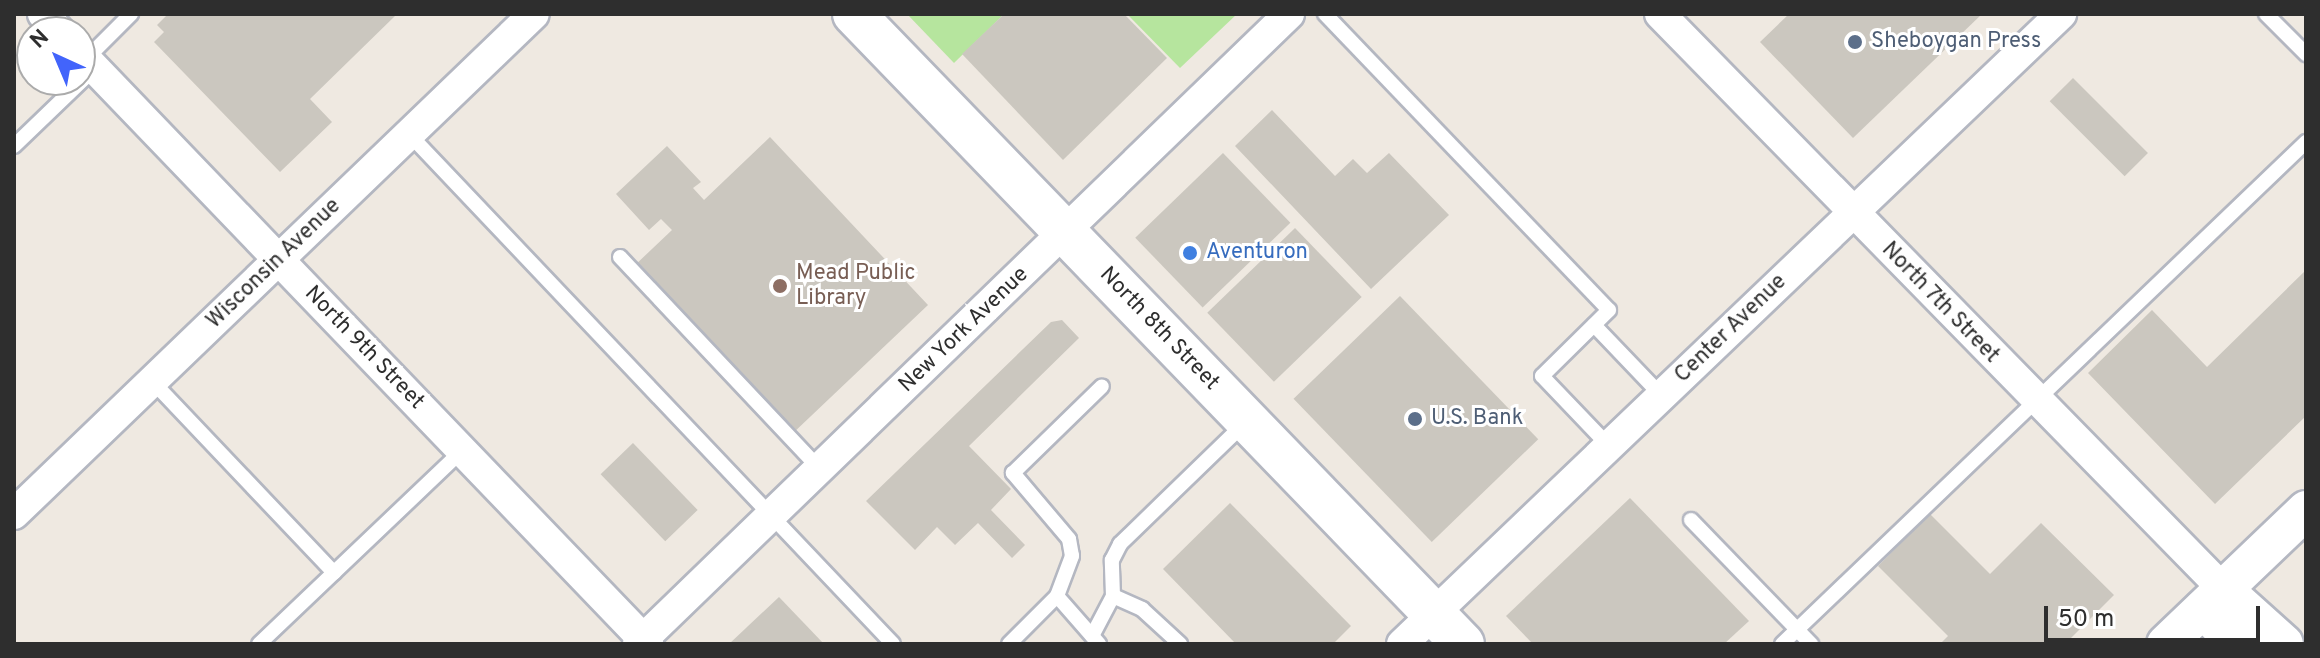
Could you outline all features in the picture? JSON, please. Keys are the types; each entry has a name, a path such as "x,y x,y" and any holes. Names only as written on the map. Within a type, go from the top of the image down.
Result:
{"main road":[{"name":"North 8th Street","path":"854,14 1463,644"}],"street":[{"name":"Wisconsin Avenue","path":"14,514 534,14"},
{"name":"New York Avenue","path":"643,642 819,468 1067,234 1289,14"},
{"name":"Center Avenue","path":"1402,644 2061,14"},
{"name":"North 7th Street","path":"1667,16 1852,213 2036,401 2213,599"},
{"name":"North 9th Street","path":"96,69 463,450 643,642"},
{"path":"2166,644 2306,510"},
{"path":"2213,599 2237,644"},
{"path":"2213,599 2284,644"}],"lane":[{"path":"96,51 131,14"},
{"path":"1325,14 1609,310 1542,376 1609,446"},
{"path":"2266,14 2306,54"},
{"path":"14,146 56,96"},
{"path":"409,134 773,514 893,644"},
{"path":"1782,644 2306,142"},
{"path":"620,257 819,468"},
{"path":"1594,325 1661,395"},
{"path":"153,382 334,573"},
{"path":"1009,644 1057,596 1072,556 1069,539 1013,473 1102,386"},
{"path":"1057,596 1096,640 1113,596 1112,560 1120,544 1248,420"},
{"path":"259,644 463,450"},
{"path":"1691,520 1811,644"},
{"path":"1113,596 1142,609 1180,644"}],"green space":[{"path":"907,14 1004,14 954,63"},
{"path":"1127,14 1237,14 1180,68"}],"building":[{"path":"168,14 395,16 310,99 332,122 280,172 154,42 164,32 157,25"},
{"path":"1004,14 1124,14 1167,58 1063,160 962,54"},
{"path":"1789,14 1982,14 1853,138 1760,42"},
{"path":"2073,78 2148,153 2125,176 2050,101"},
{"path":"1272,110 1335,176 1353,159 1367,173 1389,153 1449,215 1371,289 1235,146"},
{"name":"Mead Public Library","path":"770,137 928,305 791,435 633,267 672,230 661,219 649,230 616,194 667,146 701,182 693,188 704,200"},
{"path":"1223,153 1290,223 1203,308 1135,238"},
{"path":"1295,228 1362,297 1274,382 1207,313"},
{"path":"2306,270 2306,416 2215,504 2088,373 2152,310 2207,367"},
{"name":"U.S. Bank","path":"1400,296 1538,439 1432,542 1294,399"},
{"path":"1062,320 1079,338 969,446 1011,489 991,510 1025,545 1012,558 978,523 955,545 937,527 915,550 866,501 1051,322"},
{"path":"633,443 698,510 665,541 601,474"},
{"path":"1630,498 1749,621 1724,644 1533,644 1506,616"},
{"path":"1230,503 1351,626 1333,644 1236,644 1163,569"},
{"path":"1930,514 1990,574 2041,523 2114,595 2065,644 1940,644 1948,636 1878,566"},
{"path":"779,597 824,644 729,644"}],"place":[{"name":"Sheboygan Press","path":"1855,42"},
{"name":"Aventuron","path":"1190,253"},
{"name":"Mead Public Library","path":"780,286"},
{"name":"U.S. Bank","path":"1415,419"}]}
